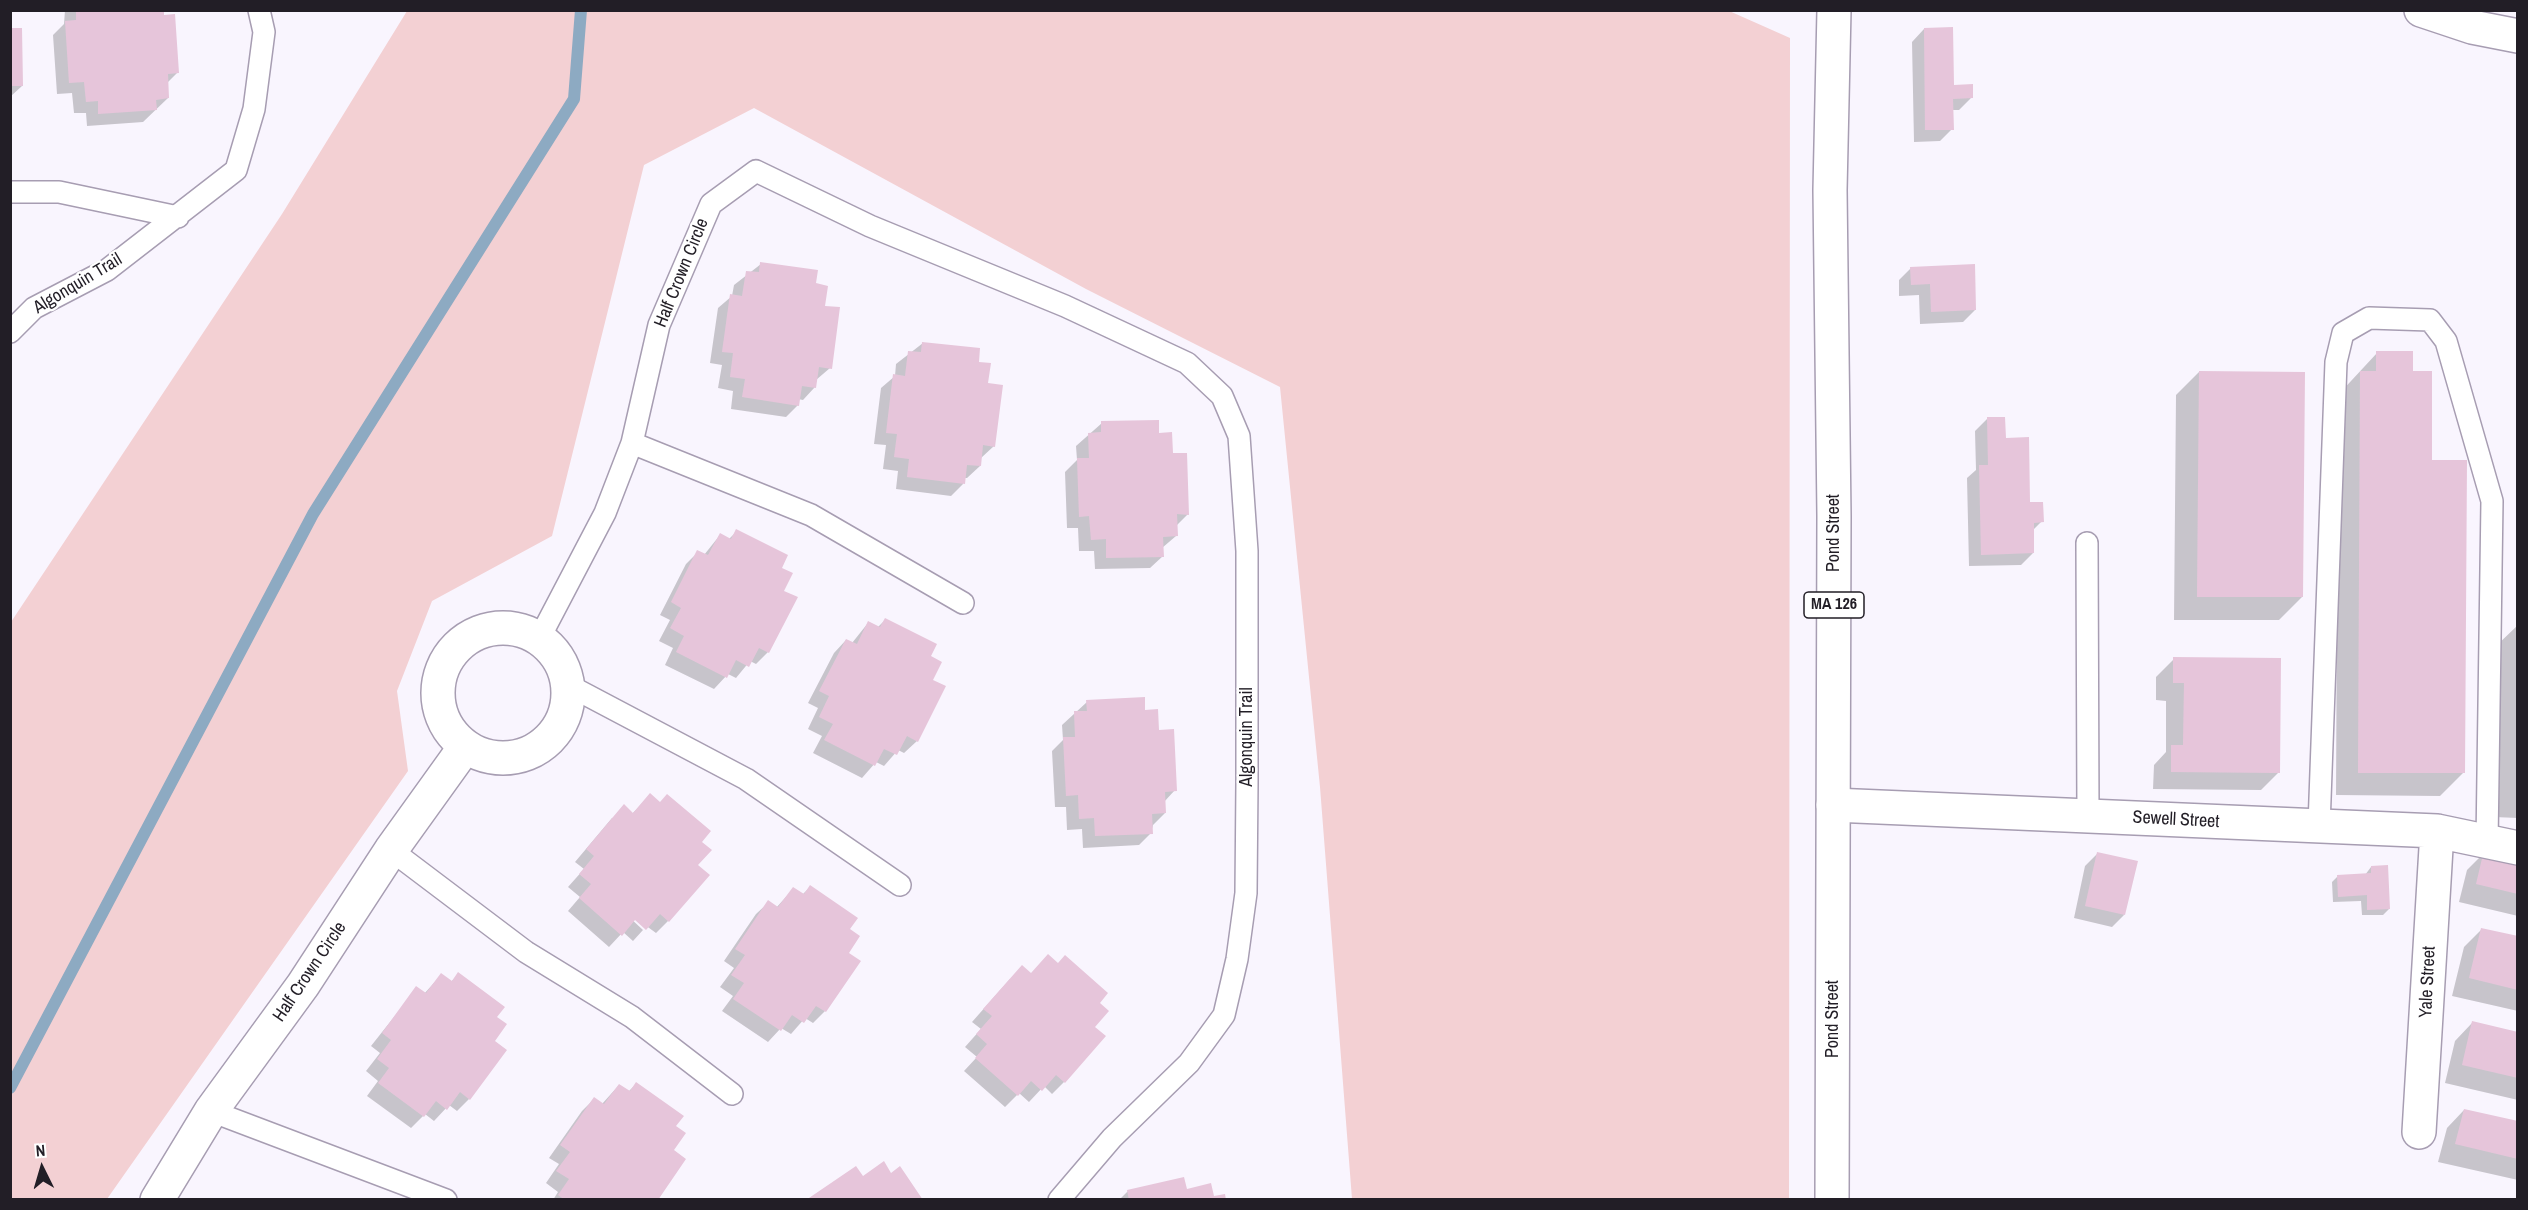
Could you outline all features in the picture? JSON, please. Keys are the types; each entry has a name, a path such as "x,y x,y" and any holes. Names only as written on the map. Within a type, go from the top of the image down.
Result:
{"street":[{"name":"Pond Street","path":"1832,1200 1834,516 1830,190 1834,10"},
{"path":"2421,10 2472,27 2517,36"},
{"path":"492,629 511,629 539,639 560,662 568,685 567,704 563,718 550,739 525,755 488,757 465,747 455,737 441,714 438,693 440,676 451,654 467,639 492,629"},
{"name":"Half Crown Circle","path":"157,1200 211,1111 303,985 391,850 465,747"},
{"name":"Sewell Street","path":"1833,805 2437,831 2502,845"},
{"name":"Yale Street","path":"2419,1132 2437,831"}],"lane":[{"name":"Algonquin Trail","path":"10,332 34,308 107,270 236,170 254,109 264,32 259,10"},
{"name":"Half Crown Circle","path":"539,639 605,513 632,443 659,325 711,204 756,171 870,226 1065,306"},
{"path":"10,192 59,192 178,216"},
{"name":"Algonquin Trail","path":"1059,1200 1112,1138 1188,1063 1224,1015 1237,959 1246,893 1247,551 1239,436 1222,396 1187,363 1065,306"},
{"path":"2319,826 2337,362 2340,343 2343,333 2369,318 2430,320 2446,341 2492,501 2502,845"},
{"path":"632,443 811,515 963,603"},
{"path":"2087,543 2088,816"},
{"path":"568,685 746,779 900,885"},
{"path":"391,850 526,952 632,1017 732,1094"},
{"path":"211,1111 446,1200"}],"shaded area":[{"path":"1727,10 1790,38 1789,1199 1352,1199 1320,787 1280,387 1086,289 754,108 644,165 552,536 432,601 397,691 408,771 107,1199 11,1199 11,622 282,214 407,11"}],"building":[{"path":"76,10 164,10 164,15 175,14 179,73 168,74 169,98 156,100 157,110 98,114 98,101 86,102 84,82 69,83 65,21 76,20"},
{"path":"1953,27 1954,85 1973,84 1973,98 1953,99 1954,130 1925,130 1924,28"},
{"path":"10,28 22,28 23,86 10,86"},
{"path":"760,262 818,270 816,283 828,286 825,306 840,307 832,369 819,367 816,388 802,386 799,406 742,397 745,379 730,377 733,353 722,352 730,294 742,296 746,271 759,272"},
{"path":"1975,264 1976,310 1931,312 1930,284 1911,285 1910,267"},
{"path":"922,342 980,348 979,362 991,363 988,383 1003,385 995,447 983,445 981,466 967,465 965,484 907,477 909,459 894,457 897,434 886,433 893,374 905,376 908,351 921,352"},
{"path":"2376,351 2413,351 2413,371 2432,371 2432,460 2467,460 2465,773 2358,773 2360,371 2376,371"},
{"path":"2199,371 2305,372 2303,597 2197,597"},
{"path":"1987,417 2005,417 2006,438 2029,437 2030,502 2043,502 2044,522 2034,523 2034,553 1981,555 1979,465 1988,465"},
{"path":"1159,420 1159,433 1172,432 1173,453 1187,453 1189,515 1177,514 1178,536 1163,537 1164,557 1106,558 1106,539 1091,540 1089,516 1079,517 1077,458 1089,458 1088,433 1101,432 1101,421"},
{"path":"736,529 788,555 782,568 793,573 784,591 798,597 769,653 759,648 749,667 736,660 727,678 676,652 684,636 670,628 681,608 671,602 697,550 708,555 720,533 731,539"},
{"path":"885,618 937,644 931,656 942,662 933,680 946,686 918,742 907,736 897,755 884,749 875,766 824,740 833,724 819,717 829,696 819,691 846,639 857,644 868,621 880,627"},
{"path":"2173,657 2281,658 2280,773 2171,772 2171,745 2183,745 2184,683 2173,683"},
{"path":"1145,697 1145,710 1158,709 1159,730 1174,729 1177,791 1165,792 1166,813 1152,814 1153,834 1095,836 1094,818 1079,819 1078,795 1066,796 1063,737 1075,737 1074,711 1087,711 1086,700"},
{"path":"650,793 660,802 667,794 711,831 702,842 712,850 698,865 710,875 669,922 660,914 646,930 635,920 622,936 579,898 591,884 579,874 594,856 586,849 624,804 633,813"},
{"path":"2484,850 2518,858 2518,894 2476,884"},
{"path":"2097,852 2138,861 2125,915 2085,906"},
{"path":"2388,865 2390,909 2367,910 2367,895 2338,897 2337,875 2371,873 2371,866"},
{"path":"810,885 858,918 850,929 860,936 849,953 861,961 826,1012 816,1006 804,1023 792,1015 781,1031 733,999 744,983 731,975 745,955 735,949 768,900 778,907 793,887 804,894"},
{"path":"2481,928 2518,936 2518,990 2469,978"},
{"path":"1048,954 1058,963 1065,955 1108,993 1100,1003 1109,1011 1095,1027 1106,1036 1065,1083 1056,1075 1042,1091 1031,1081 1018,1096 975,1058 987,1044 976,1034 992,1016 983,1009 1022,965 1031,973"},
{"path":"458,972 505,1007 497,1017 507,1024 495,1041 507,1050 470,1100 460,1092 447,1110 436,1101 424,1117 378,1083 389,1068 377,1059 391,1040 382,1033 416,986 426,993 441,973 452,981"},
{"path":"2472,1021 2518,1032 2518,1078 2462,1065"},
{"path":"636,1082 684,1116 676,1126 686,1133 674,1150 686,1159 658,1200 565,1200 558,1195 569,1179 556,1171 570,1152 560,1145 594,1097 604,1104 619,1084 630,1091"},
{"path":"2464,1109 2518,1121 2518,1159 2455,1144"},
{"path":"884,1161 891,1173 900,1166 923,1200 806,1200 856,1166 863,1176"},
{"path":"1184,1177 1187,1189 1211,1183 1214,1196 1225,1194 1226,1200 1129,1200 1127,1190"}],"waterway":[{"path":"10,1088 313,514 574,99 581,10"}]}
